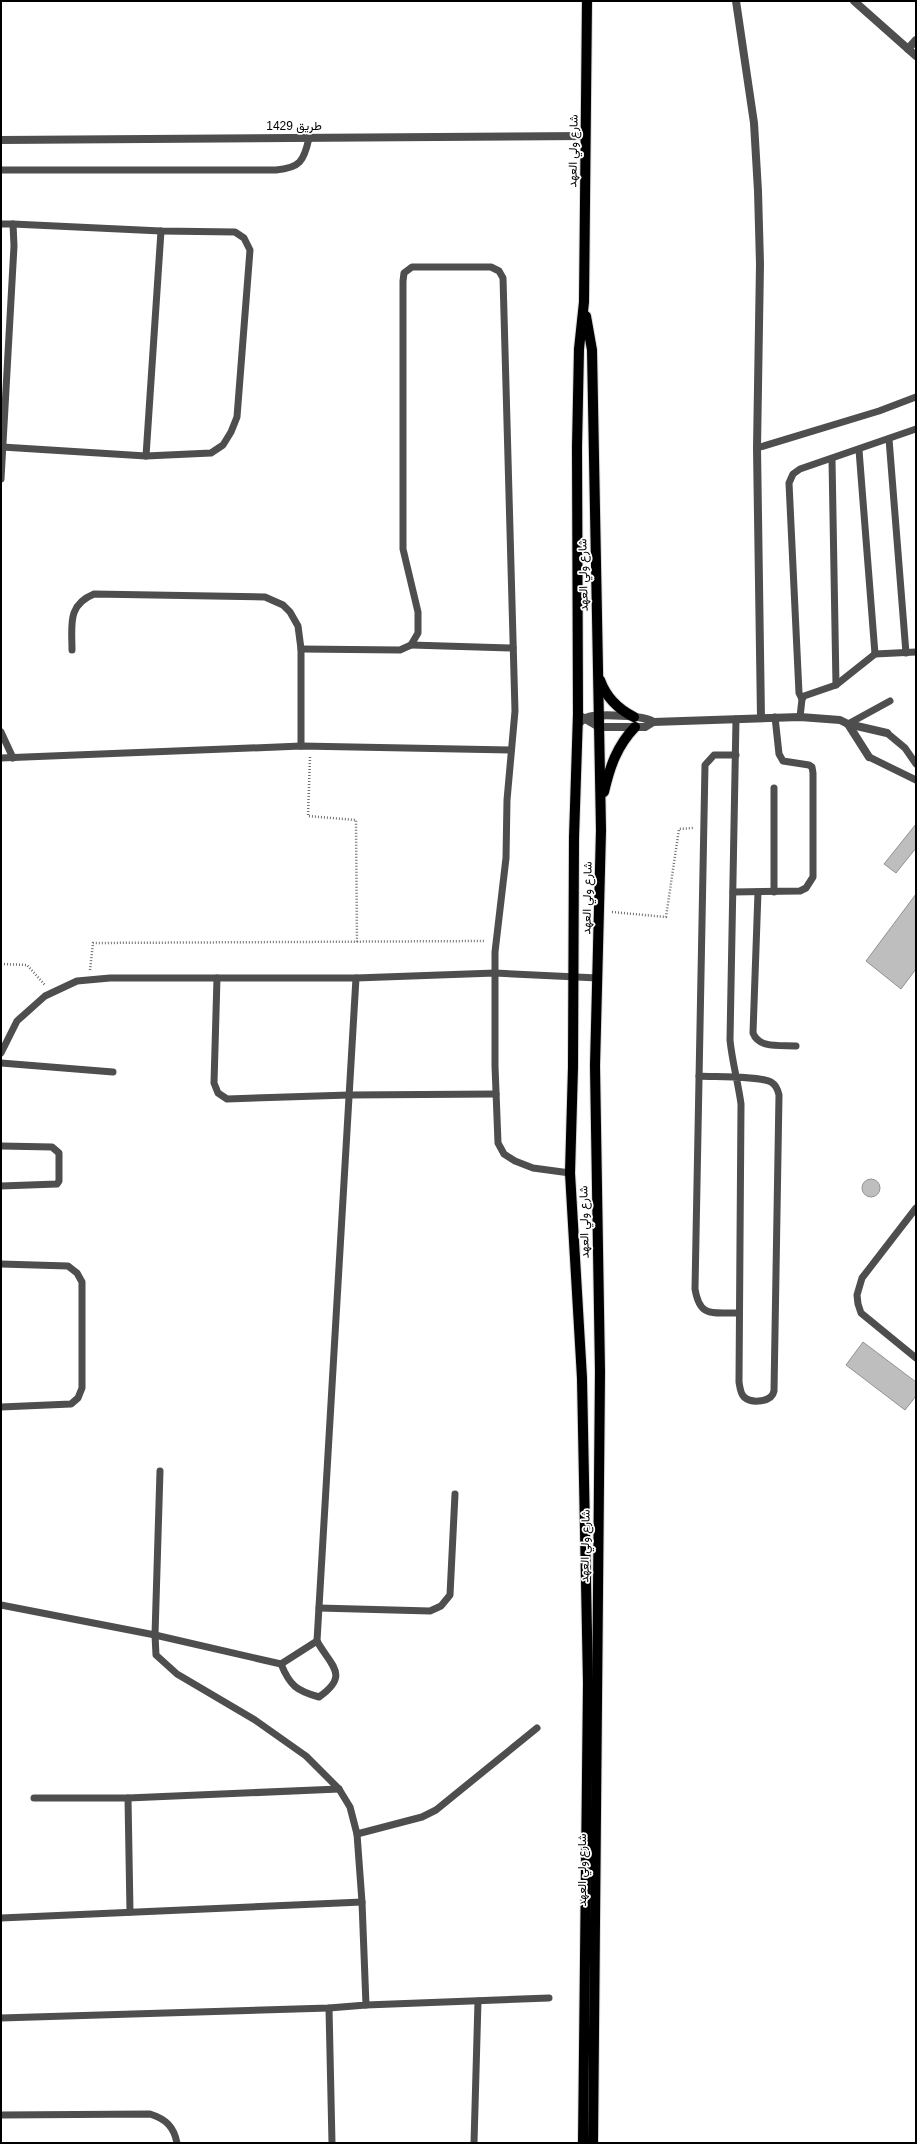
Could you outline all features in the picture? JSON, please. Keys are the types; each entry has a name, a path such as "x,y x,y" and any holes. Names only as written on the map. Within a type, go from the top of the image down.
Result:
{"main road":[{"name":"شارع ولي العهد","path":"583,2143 588,1683 582,1378 570,1174 574,978 574,838 580,719 577,447 579,349 584,302 587,1"},
{"name":"شارع ولي العهد","path":"584,302 592,350 600,805 598,978 595,1066 600,1371 593,2143"},
{"path":"598,675 612,700 635,722 614,755 600,805"}],"street":[{"path":"736,1 754,123 758,190 760,264 756,448 761,718"},
{"path":"854,1 916,56"},
{"path":"908,49 916,40"},
{"name":"طريق 1429","path":"1,140 586,136"},
{"path":"580,719 635,722 645,727 653,722 800,717 840,720 848,724 887,733"},
{"path":"848,724 869,757"}],"lane":[{"path":"1,170 289,169 298,165 306,155 309,138"},
{"path":"1,224 161,231 234,232 244,238 250,250 237,417 231,432 223,445 211,454 146,456 2,447"},
{"path":"1,479 14,280 14,224"},
{"path":"146,456 161,231"},
{"path":"411,645 418,633 418,612 402,549 404,273 412,267 491,267 499,271 503,278 515,711 507,800 506,858 496,941 496,1094 498,1143 504,1154 515,1161 533,1168 570,1174"},
{"path":"756,448 879,412 916,397"},
{"path":"800,717 802,699 799,693 789,483 793,474 800,469 859,450 916,429"},
{"path":"889,439 906,653"},
{"path":"859,450 875,654"},
{"path":"832,459 836,685"},
{"path":"72,650 72,615 78,604 94,594 265,597 274,600 290,612 298,626 301,650 301,746"},
{"path":"301,650 400,650 411,645 513,648"},
{"path":"802,699 804,696 836,685 875,654 916,652"},
{"path":"848,724 890,701"},
{"path":"733,892 800,891 806,888 813,877 812,767 783,761 779,754 775,717"},
{"path":"699,1076 737,1079 770,1082 778,1090 774,1390 772,1396 767,1399 752,1400 744,1397 740,1391 739,1313 741,1104 737,1079 732,1060 730,1040 736,719"},
{"path":"1,732 13,758"},
{"path":"887,733 905,748 916,764"},
{"path":"1,758 301,746 511,750"},
{"path":"736,755 714,755 705,765 695,1289 699,1307 705,1311 739,1313"},
{"path":"869,757 916,780"},
{"path":"774,788 774,892"},
{"path":"758,892 753,1033 756,1040 762,1044 796,1046"},
{"path":"1,1053 17,1021 45,996 77,981 110,978 356,978 495,973 598,978"},
{"path":"216,978 214,1083 218,1093 226,1099 349,1095 496,1094"},
{"path":"281,1664 292,1685 303,1693 319,1697 332,1689 336,1678 334,1663 322,1651 317,1641 356,978"},
{"path":"1,1063 112,1072"},
{"path":"1,1146 52,1147 60,1153 59,1181 57,1184 1,1186"},
{"path":"916,1208 862,1278 857,1295 861,1313 882,1332 916,1358"},
{"path":"1,1264 68,1266 77,1273 82,1282 82,1388 78,1398 71,1404 1,1407"},
{"path":"160,1471 155,1635 156,1655 177,1674 255,1720 306,1756 339,1789 350,1808 357,1834 362,1902 366,2005"},
{"path":"319,1608 430,1612 441,1606 450,1595 455,1494"},
{"path":"1,1606 155,1635 281,1664 317,1641"},
{"path":"357,1834 422,1817 436,1810 537,1728"},
{"path":"34,1798 128,1798 339,1789"},
{"path":"128,1798 130,1912"},
{"path":"1,1918 362,1902"},
{"path":"1,2018 329,2008 366,2005 549,1998"},
{"path":"474,2143 478,2001"},
{"path":"329,2008 332,2143"},
{"path":"1,2115 150,2114 161,2117 170,2124 176,2134 178,2143"}],"path":[{"path":"310,746 308,816 356,820 357,943"},
{"path":"599,911 666,917 680,829 704,827"},
{"path":"89,980 93,943 357,943 496,941"},
{"path":"1,964 26,965 52,992"}],"building":[{"path":"916,824 916,848 896,873 884,864"},
{"path":"916,894 916,969 901,989 866,961"},
{"path":"867,1179 875,1179 880,1184 878,1195 875,1197 867,1197 862,1192 862,1184"},
{"path":"863,1342 916,1382 916,1396 905,1410 846,1365"}]}
